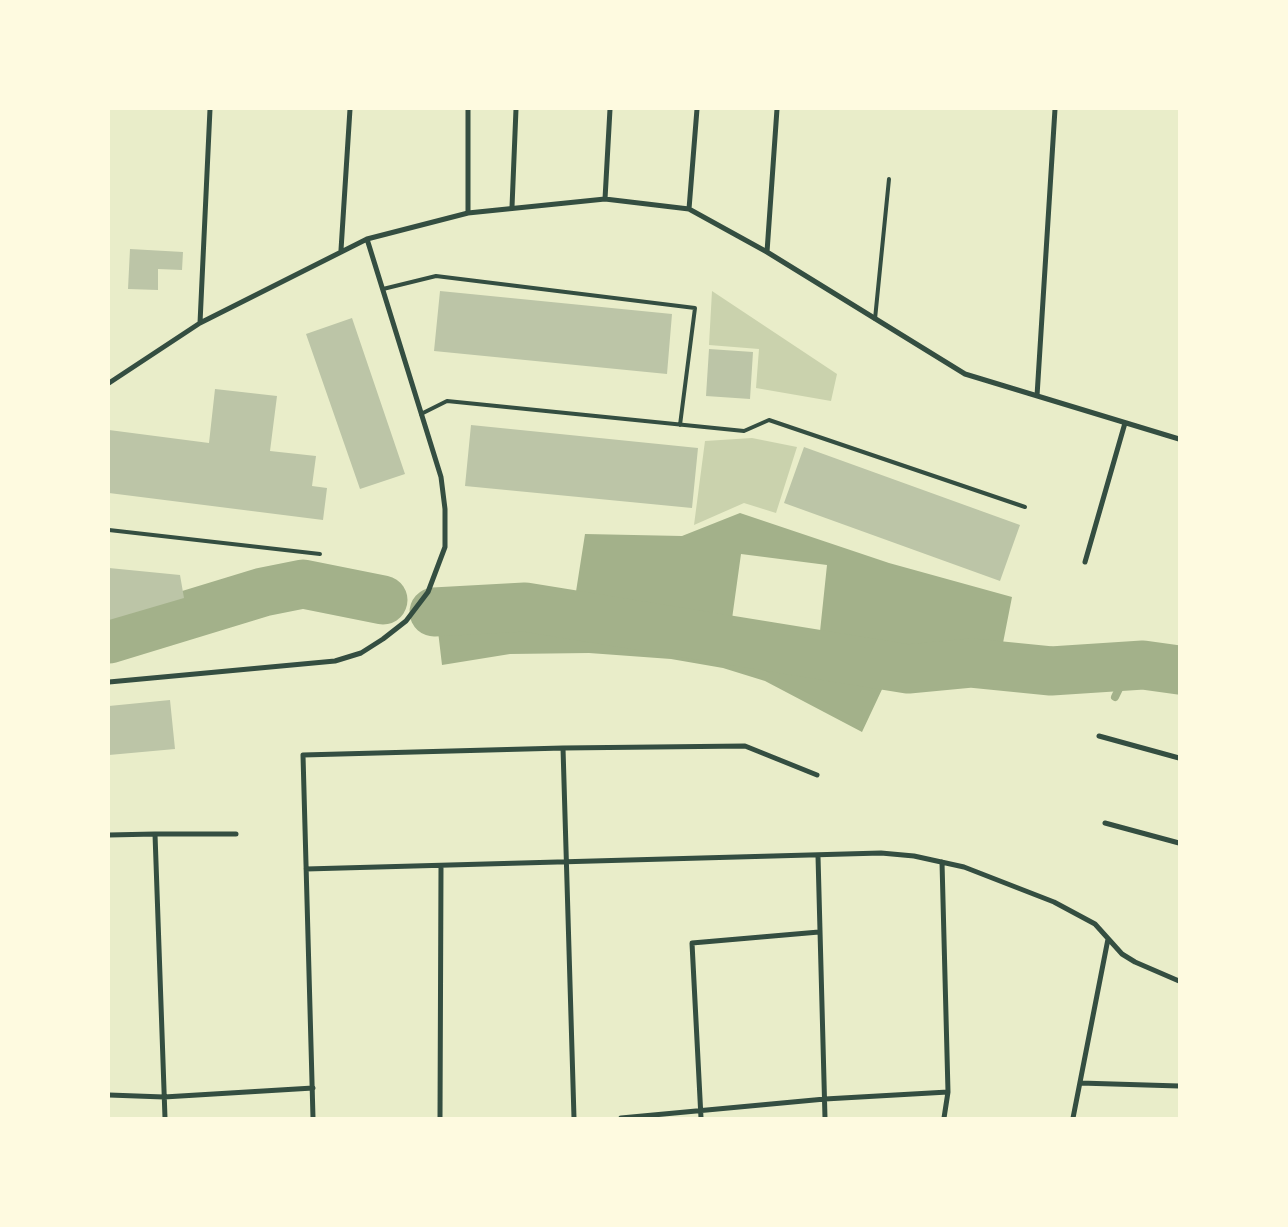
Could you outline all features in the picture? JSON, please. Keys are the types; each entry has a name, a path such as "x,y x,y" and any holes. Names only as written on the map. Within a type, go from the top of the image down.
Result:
{"street":[{"path":"200,323 210,109"},
{"path":"341,250 350,109"},
{"path":"468,109 468,212"},
{"path":"512,207 516,109"},
{"path":"605,199 610,109"},
{"path":"689,209 697,109"},
{"path":"766,252 777,109"},
{"path":"1036,396 1055,109"},
{"path":"109,383 200,323 341,250 367,239 468,212 605,199 689,209 766,252 965,374 1179,439"},
{"path":"109,682 335,661 361,653 406,621 428,592 445,547 445,509 441,477 367,239"},
{"path":"1085,562 1126,422"},
{"path":"1099,736 1179,758"},
{"path":"313,1118 303,755 563,748 745,746 818,775"},
{"path":"563,748 568,863 574,1118"},
{"path":"1105,823 1179,843"},
{"path":"155,834 165,1118"},
{"path":"109,835 236,834"},
{"path":"306,869 441,867 881,853 942,862 1014,885 1054,902 1095,924 1122,954 1179,982"},
{"path":"818,856 826,1118"},
{"path":"942,862 948,1092 944,1118"},
{"path":"440,1118 441,867"},
{"path":"701,1118 692,943 819,932"},
{"path":"1073,1118 1108,938"},
{"path":"1080,1083 1179,1086"},
{"path":"109,1095 164,1097 312,1088"},
{"path":"621,1118 825,1099 948,1092"}],"lane":[{"path":"875,319 889,179"},
{"path":"383,289 436,276 695,308 680,424"},
{"path":"422,414 447,401 744,431 769,420 1025,506"},
{"path":"109,530 320,554"}],"shaded area":[{"path":"712,291 837,374 831,401 756,388 759,349 709,345"},
{"path":"752,438 797,447 776,513 744,503 694,525 705,441"},
{"path":"740,513 889,563 1012,597 1002,648 968,645 913,651 819,641 827,565 741,554 731,626 575,598 585,534 682,536"},
{"path":"512,624 533,625 763,666 885,683 862,732 765,681 723,668 671,659 589,653 510,654 442,665 438,631"}],"building":[{"path":"130,249 183,252 182,270 158,269 158,290 128,289"},
{"path":"440,291 672,314 667,374 434,351"},
{"path":"352,318 405,474 360,489 306,334"},
{"path":"709,349 753,352 750,399 706,396"},
{"path":"215,389 277,396 270,451 316,456 312,486 327,488 323,520 109,493 109,430 209,443"},
{"path":"471,425 698,448 692,508 465,486"},
{"path":"804,447 1020,525 1000,581 784,503"},
{"path":"109,568 180,575 184,598 109,620"},
{"path":"170,700 175,749 109,755 109,706"}],"waterway":[{"path":"109,639 263,592 303,584 383,600"},
{"path":"434,612 525,607 908,669 971,663 1051,671 1143,665 1179,670"},
{"path":"1115,697 1130,666"}]}
